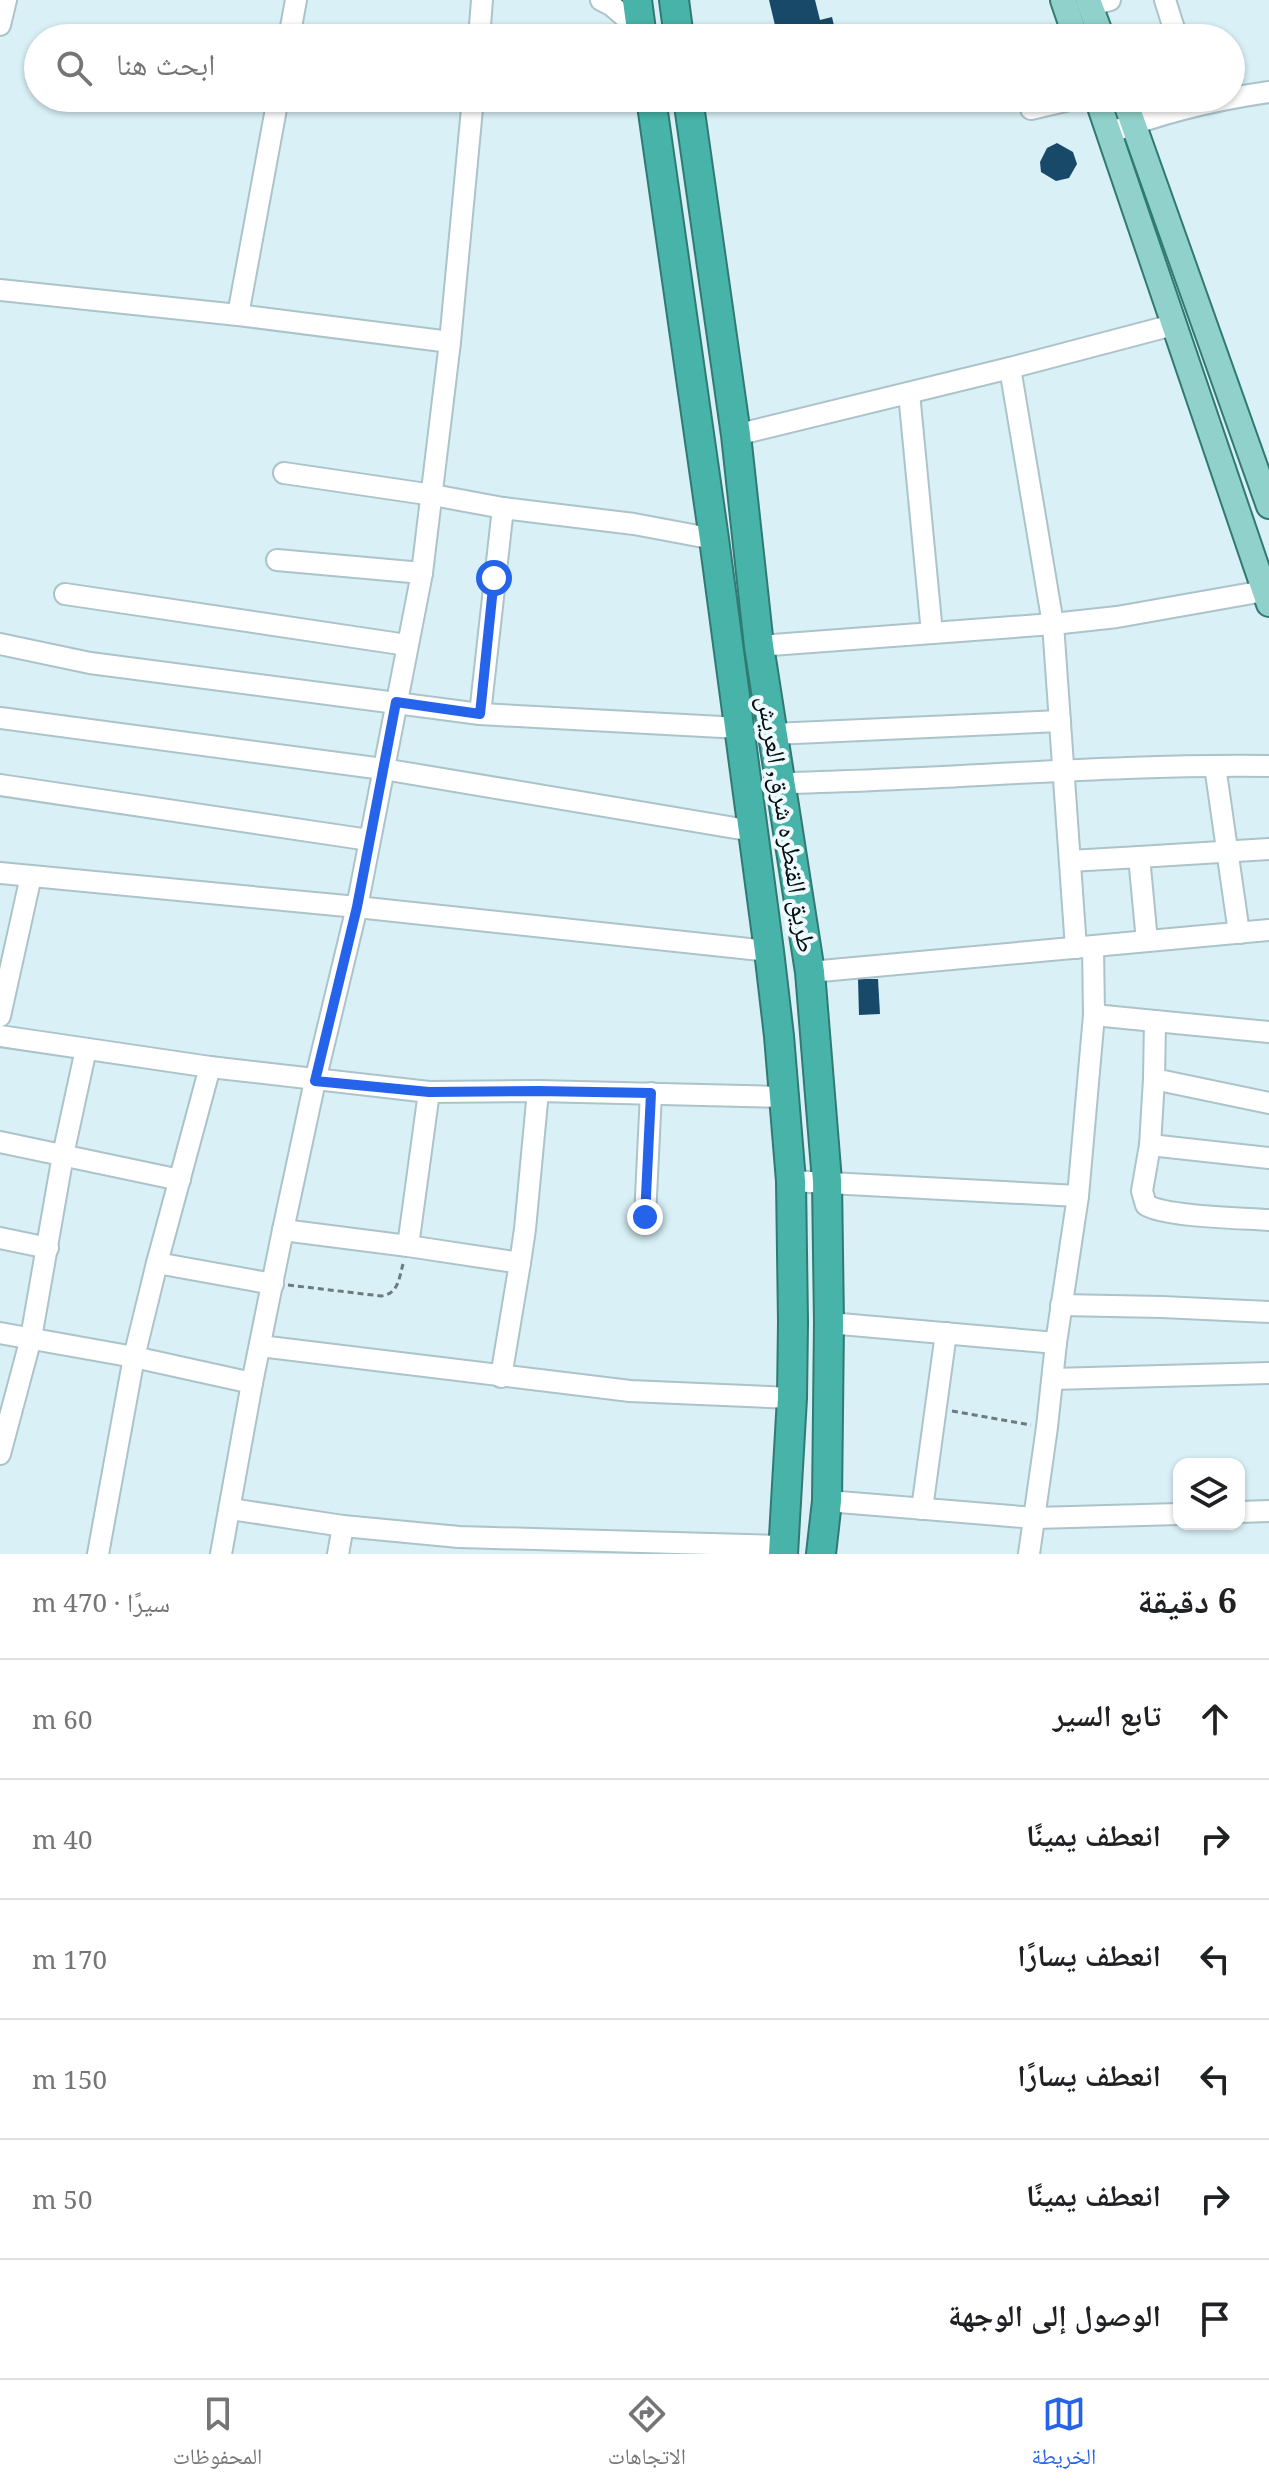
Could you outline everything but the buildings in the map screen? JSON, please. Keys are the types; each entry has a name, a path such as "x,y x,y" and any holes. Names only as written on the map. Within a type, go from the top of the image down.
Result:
{"highway":[{"path":"637,0 641,24"},
{"path":"674,0 677,24"},
{"name":"طريق القنطره شرق, العريش","path":"653,112 769,951 791,1181 792,1398 783,1550"},
{"name":"طريق القنطره شرق, العريش","path":"690,112 736,435 759,646 810,972 827,1181 827,1501 821,1554"}],"main road":[{"path":"1063,0 1071,24"},
{"path":"1096,2 1100,24"},
{"path":"1102,112 1267,597"},
{"path":"1130,112 1269,506"}],"street":[{"path":"0,25 6,0"},
{"path":"292,24 296,0"},
{"path":"480,24 482,0"},
{"path":"601,0 631,24"},
{"path":"1165,0 1173,24"},
{"path":"1245,95 1269,92"},
{"path":"238,315 275,112"},
{"path":"221,1554 283,1230 357,907 422,573 450,342 472,112"},
{"path":"1110,133 1166,112"},
{"path":"0,290 238,315 450,342"},
{"path":"736,435 1173,325"},
{"path":"1010,368 1053,624 1070,861 1094,1015 1078,1196 1029,1554"},
{"path":"909,393 932,633"},
{"path":"284,473 503,508 634,524 714,539"},
{"path":"480,714 503,508"},
{"path":"277,560 422,573"},
{"path":"65,594 407,645"},
{"path":"759,646 1053,624 1267,597"},
{"path":"0,644 105,665 480,714 740,728"},
{"path":"0,718 383,769 753,831"},
{"path":"773,734 1060,721"},
{"path":"1215,766 1239,933"},
{"path":"781,783 1269,766"},
{"path":"0,785 369,840"},
{"path":"1070,861 1269,849"},
{"path":"1139,857 1147,941"},
{"path":"0,873 769,951"},
{"path":"0,1016 9,941 31,876"},
{"path":"810,972 1269,930"},
{"path":"1094,1015 1269,1032"},
{"path":"1155,1021 1150,1145 1142,1200 1150,1208 1174,1212 1269,1220"},
{"path":"0,1036 315,1081 429,1092 538,1091 783,1097"},
{"path":"2,1443 31,1338 63,1155 86,1049"},
{"path":"98,1554 134,1357 210,1067"},
{"path":"1154,1079 1269,1103"},
{"path":"501,1377 525,1229 538,1091"},
{"path":"408,1246 429,1092"},
{"path":"645,1217 651,1093"},
{"path":"0,1142 180,1180"},
{"path":"1150,1145 1269,1158"},
{"path":"791,1181 1078,1196"},
{"path":"283,1230 520,1263"},
{"path":"0,1238 48,1248"},
{"path":"157,1263 273,1284"},
{"path":"1061,1305 1269,1312"},
{"path":"829,1323 1056,1343"},
{"path":"0,1333 134,1357 252,1383"},
{"path":"922,1509 946,1333"},
{"path":"260,1346 630,1391 792,1398"},
{"path":"1053,1379 1269,1373"},
{"path":"827,1501 1035,1518 1173,1514"},
{"path":"231,1509 343,1526 459,1537 783,1550"},
{"path":"1245,1512 1269,1511"},
{"path":"338,1554 343,1526"}],"path":[{"path":"273,1284 389,1295 396,1289 408,1246"},
{"path":"951,1411 1047,1427"}],"route":[{"path":"494,578 480,714 396,702 357,907 315,1081 429,1092 651,1093 645,1217"}]}
